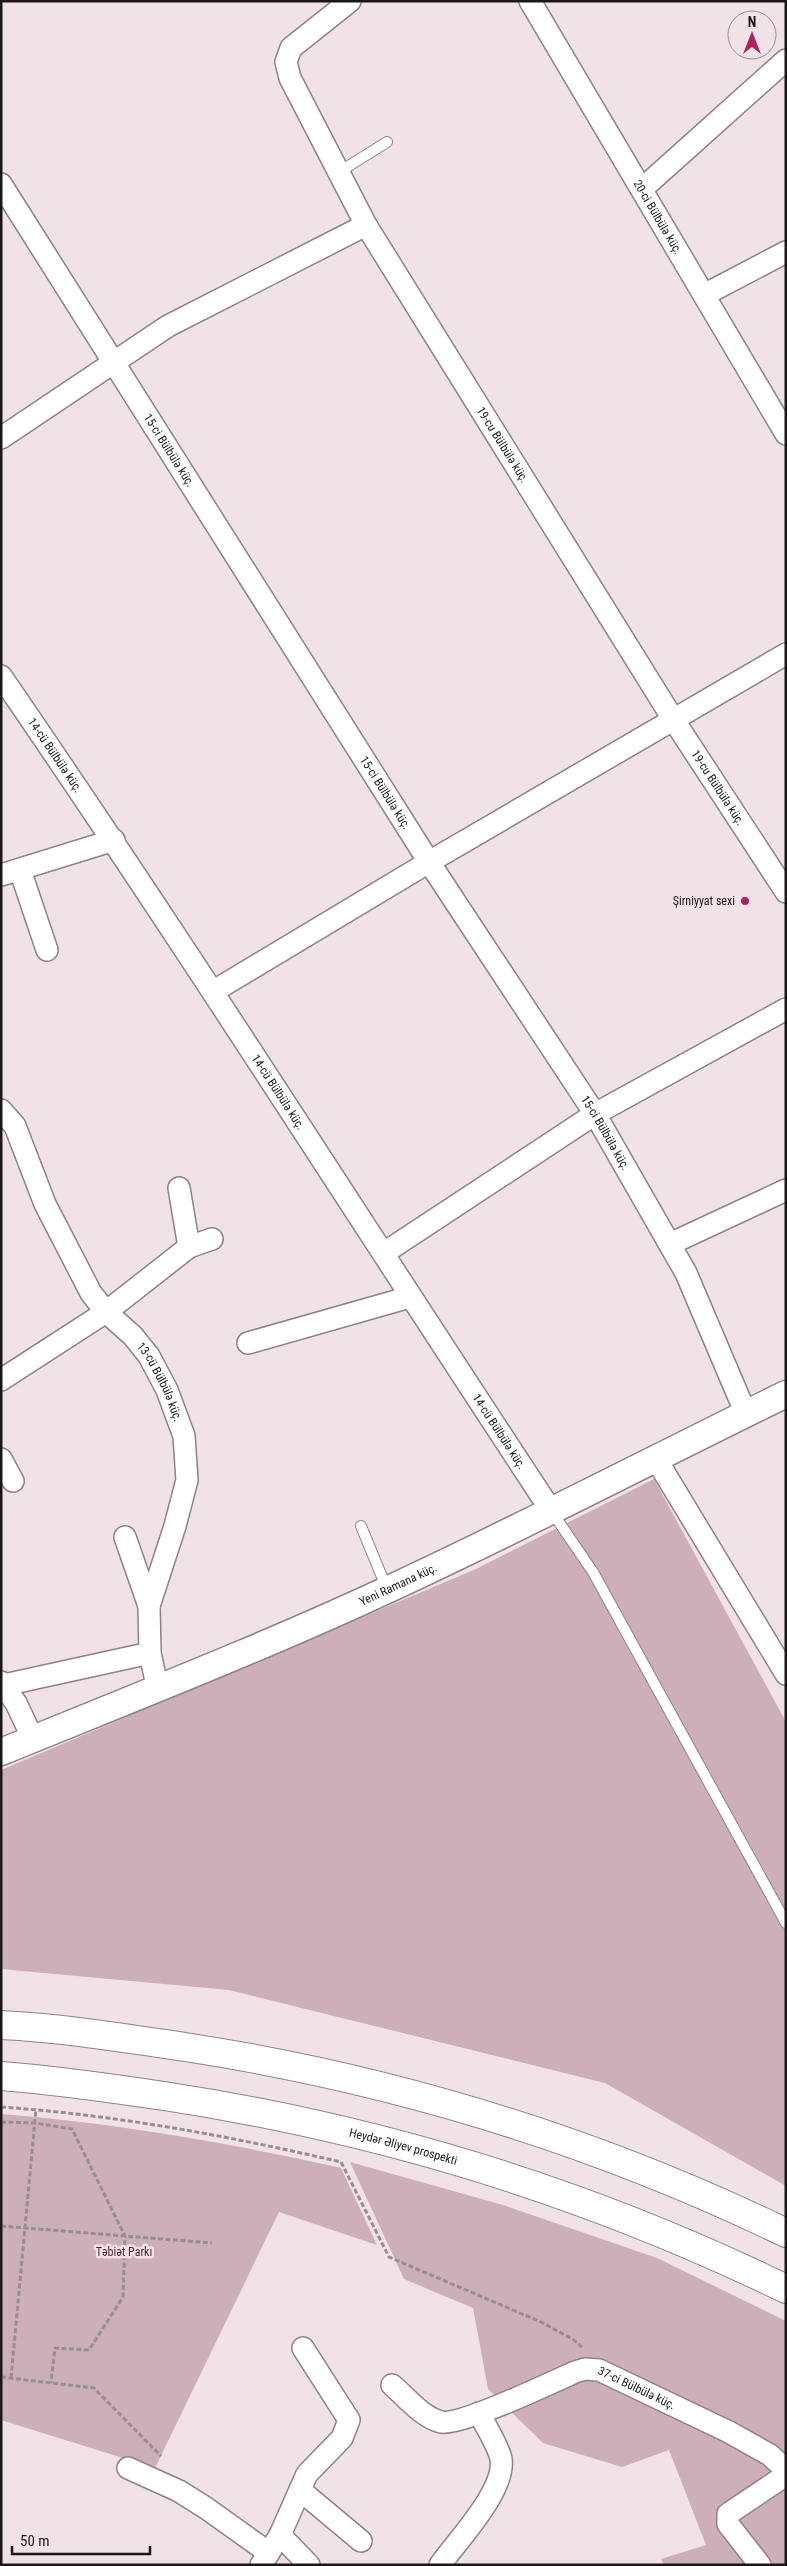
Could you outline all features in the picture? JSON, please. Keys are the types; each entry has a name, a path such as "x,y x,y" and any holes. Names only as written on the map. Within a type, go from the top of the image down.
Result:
{"highway":[{"path":"1,2025 116,2036 228,2054 375,2084 496,2117 611,2157 740,2211 786,2233"},
{"name":"Heydər Əliyev prospekti","path":"1,2076 113,2088 250,2109 364,2135 479,2166 596,2206 718,2256 786,2289"}],"street":[{"name":"19-cu Bülbülə küç.","path":"350,1 291,48 286,62 290,78 366,224 673,719 786,892"},
{"name":"20-ci Bülbülə küç.","path":"530,1 786,434"},
{"path":"642,189 786,60"},
{"name":"15-ci Bülbülə küç.","path":"1,184 429,862 595,1114 686,1273 746,1414"},
{"path":"1,438 168,326 366,224"},
{"path":"704,295 786,252"},
{"path":"214,991 429,862 786,654"},
{"name":"14-cü Bülbülə küç.","path":"1,676 114,840 214,991 384,1253 410,1297 552,1512"},
{"path":"47,950 11,872 114,840"},
{"path":"384,1253 595,1114 786,1009"},
{"name":"13-cü Bülbülə küç.","path":"1,1110 15,1126 45,1204 91,1293 106,1312 133,1336 149,1356 167,1390 184,1436 187,1480 175,1526 149,1606 150,1654 158,1690"},
{"path":"179,1188 189,1248"},
{"path":"670,1244 786,1190"},
{"path":"1,1380 106,1312 189,1248 212,1239"},
{"path":"248,1343 410,1297"},
{"name":"Yeni Ramana küç.","path":"1,1752 158,1690 387,1590 552,1512 786,1394"},
{"path":"656,1459 786,1674"},
{"path":"1,1460 13,1481"},
{"path":"125,1537 149,1606"},
{"path":"33,1739 16,1703 2,1684 150,1654"},
{"path":"128,2468 186,2495 265,2559 280,2535 307,2474 342,2438 349,2420 304,2348"},
{"name":"37-ci Bülbülə küç.","path":"392,2385 426,2416 443,2422 479,2413 575,2372 585,2369 599,2370 746,2441 770,2455 786,2470"},
{"path":"440,2565 490,2496 499,2480 501,2459 479,2413"},
{"path":"760,2565 728,2524 728,2514 786,2475"},
{"path":"300,2490 361,2541"},
{"path":"280,2535 309,2565"}],"lane":[{"path":"339,172 387,142"},
{"path":"552,1512 593,1572 786,1923"},
{"path":"361,1526 387,1590"}],"path":[{"path":"1,2107 167,2126 270,2145 341,2162 389,2257 541,2322 574,2340 592,2358 599,2370"},
{"path":"11,2378 36,2110"},
{"path":"1,2122 72,2129 125,2236 123,2297 89,2350 55,2348 51,2383"},
{"path":"1,2226 212,2243"},
{"path":"1,2377 94,2388 161,2456"}],"green space":[{"path":"654,1479 786,1722 786,2186 605,2083 229,1990 1,1969 1,1770 476,1569"},
{"name":"Təbiət Parkı","path":"1,2114 130,2128 257,2150 341,2168 377,2245 279,2212 155,2468 1,2420"},
{"path":"350,2162 503,2205 657,2258 786,2321 786,2565 664,2565 661,2559 706,2545 669,2450 622,2467 543,2443 488,2389 473,2308 404,2279"}],"place":[{"name":"Şirniyyat sexi","path":"745,901"}]}
